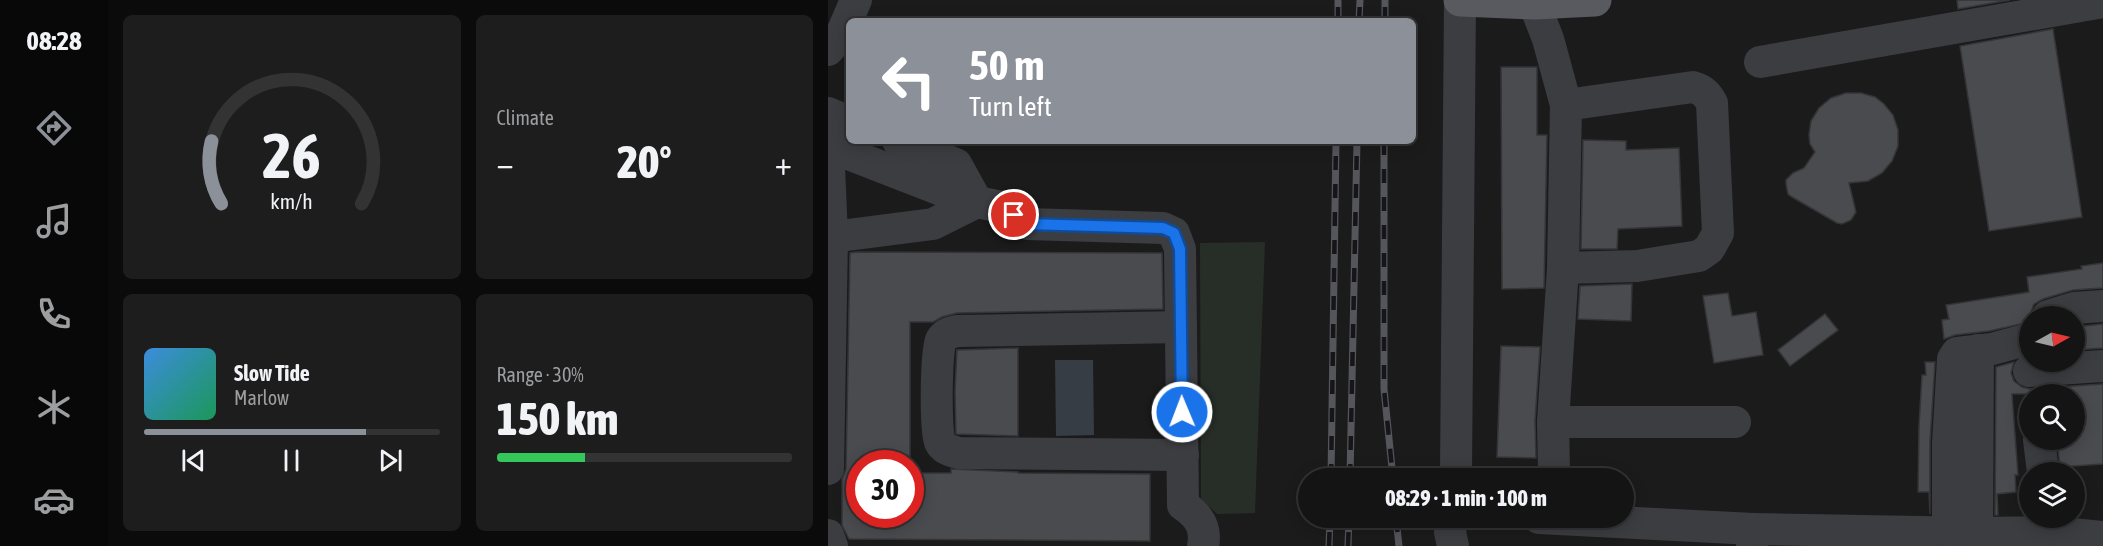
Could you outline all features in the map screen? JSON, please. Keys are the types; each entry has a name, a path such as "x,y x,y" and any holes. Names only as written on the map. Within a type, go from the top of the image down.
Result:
{"main road":[{"path":"1460,0 1534,3 1595,0"}],"street":[{"path":"848,18 856,0"},
{"path":"1457,468 1460,0"},
{"path":"1760,62 2103,2"},
{"path":"1534,3 1548,39 1566,105 1563,268 1553,422 1554,468"},
{"path":"828,50 841,35 846,23"},
{"path":"1563,268 1637,266 1699,256 1709,249 1718,233 1712,103 1702,90 1693,87 1566,105"},
{"path":"828,113 846,121"},
{"path":"828,469 832,237 828,144 963,197 1002,207 1027,224 1163,228 1174,233 1180,249 1183,505 1199,519 1204,528 1203,546"},
{"path":"906,144 956,164 963,197"},
{"path":"832,237 933,224 963,197"},
{"path":"2085,307 2103,306"},
{"path":"1181,327 957,331 947,334 940,341 938,359 937,429 939,441 945,449 959,453 1183,455"},
{"path":"1962,532 1978,350 1992,349 2019,337"},
{"path":"2031,383 2103,366"},
{"path":"1553,422 1735,422"},
{"path":"1634,526 1753,537 1962,532 2051,532 2103,537"},
{"path":"1451,528 1453,546"},
{"path":"828,535 832,546"}],"shaded area":[{"path":"1265,242 1255,513 1217,514 1201,499 1200,243"},
{"path":"1055,360 1093,360 1094,435 1056,436"}],"building":[{"path":"1957,0 2010,0 1958,9"},
{"path":"2053,29 2082,217 1989,231 1960,46"},
{"path":"1501,67 1537,67 1537,135 1547,135 1544,288 1502,289"},
{"path":"1846,93 1861,93 1875,97 1884,104 1893,115 1898,130 1898,146 1892,161 1882,173 1868,181 1849,183 1856,212 1851,220 1842,224 1788,194 1786,180 1793,173 1804,168 1815,152 1810,144 1809,135 1811,121 1819,108 1831,98"},
{"path":"1583,140 1626,141 1626,150 1679,148 1682,226 1618,229 1617,249 1581,249"},
{"path":"850,253 1162,253 1163,309 957,313 933,322 910,322 910,450 846,450"},
{"path":"2103,263 2103,288 2073,290 2043,299 2033,306 2019,306 2019,324 1955,335 1944,339 1942,320 1949,319 1946,305 2029,292 2027,277 2082,269 2081,266"},
{"path":"1632,284 1631,321 1578,319 1580,286"},
{"path":"1728,293 1732,316 1756,312 1763,355 1714,363 1703,296"},
{"path":"1825,314 1838,330 1790,366 1778,350"},
{"path":"2103,324 2103,348 2085,349 2085,326"},
{"path":"1501,346 1540,347 1535,421 1536,458 1497,457"},
{"path":"1018,348 1018,436 956,434 957,350"},
{"path":"1925,362 1935,362 1930,442 1930,514 1929,492 1918,492 1919,426 1922,375 1926,375"},
{"path":"2014,362 2011,373 2014,381 2019,385 2019,394 2012,394 2018,475 2015,475 2016,492 1997,494 1998,515 1995,515 1996,367"},
{"path":"2103,384 2103,464 2085,465 2085,462 2059,462 2058,450 2085,450 2085,385"},
{"path":"846,469 846,528 924,528 924,473 951,473 951,469 1018,473 1150,474 1150,541 849,539 842,525 842,479"}],"railway":[{"path":"1338,0 1338,18"},
{"path":"1359,18 1360,0"},
{"path":"1385,0 1385,18"},
{"path":"1331,468 1336,144"},
{"path":"1350,468 1357,144"},
{"path":"1384,144 1384,389 1392,468"},
{"path":"1329,546 1330,528"},
{"path":"1348,546 1349,528"},
{"path":"1397,528 1399,546"}],"route":[{"path":"1014,215 1027,224 1163,228 1174,233 1180,249 1182,412"}]}
